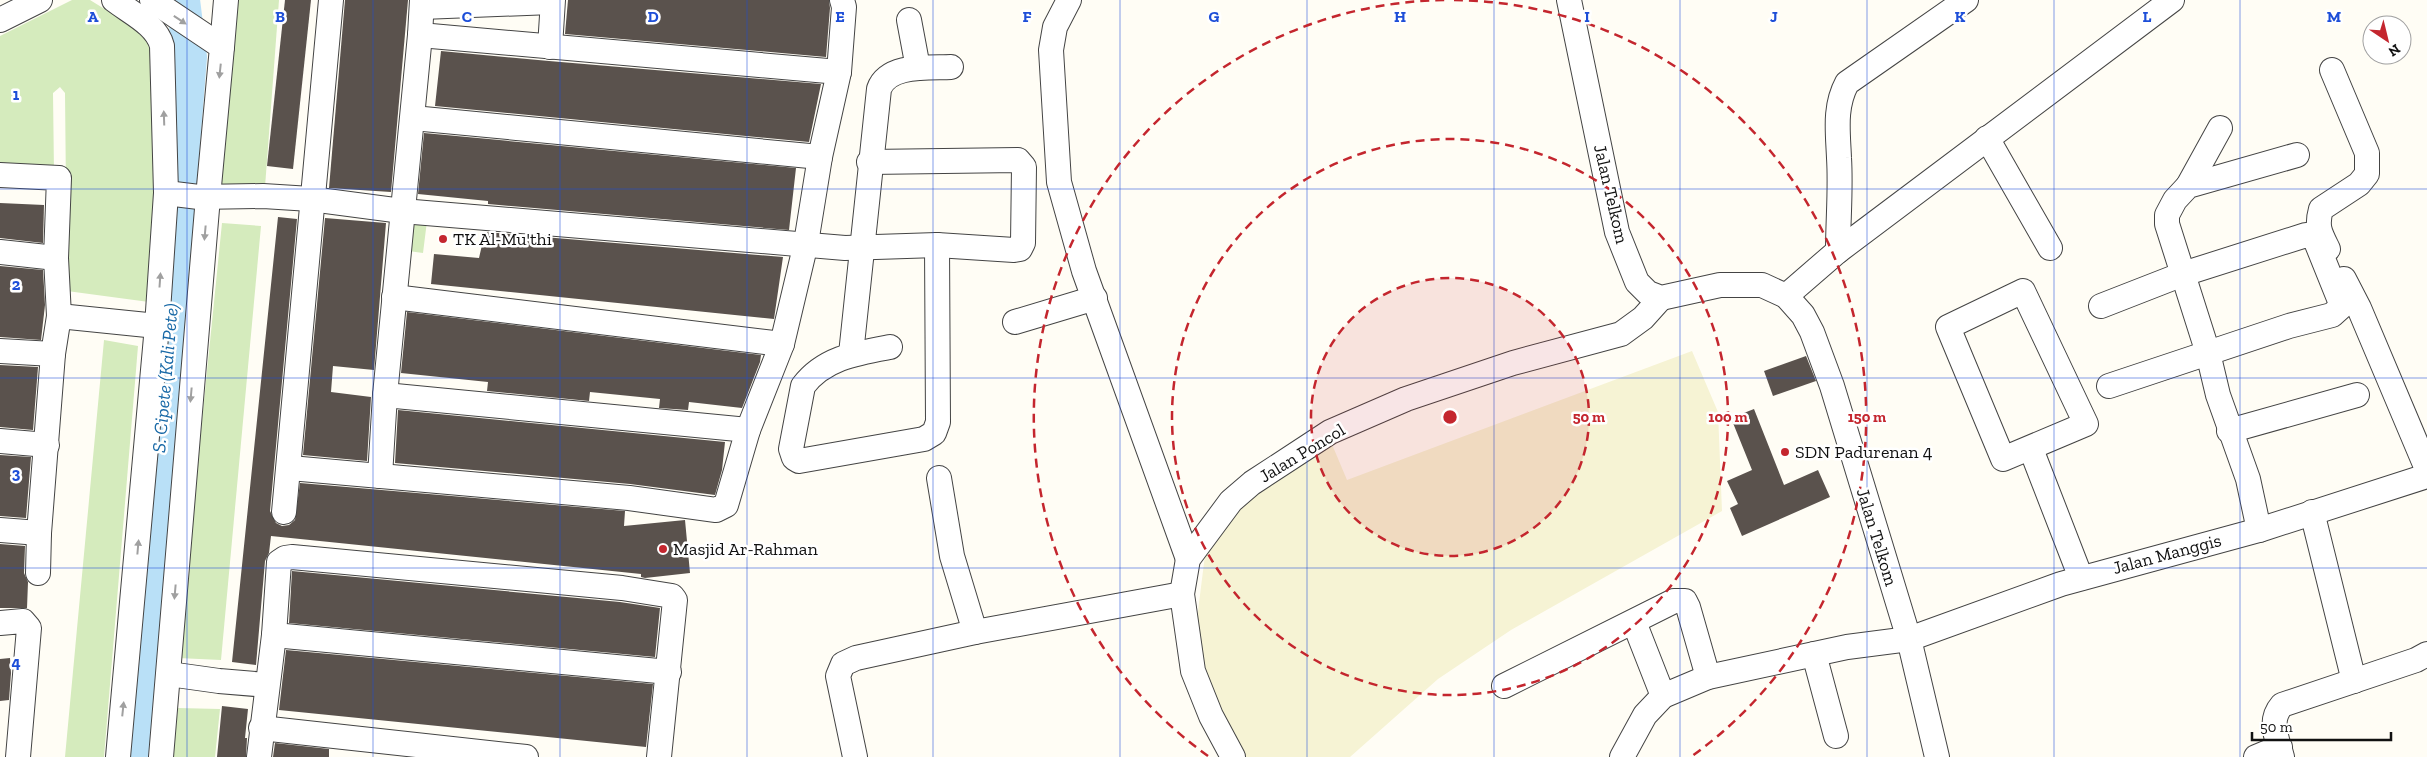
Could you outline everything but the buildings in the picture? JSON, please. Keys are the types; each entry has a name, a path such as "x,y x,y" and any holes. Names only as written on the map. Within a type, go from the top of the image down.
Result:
{"street":[{"path":"0,20 40,0"},
{"path":"114,0 154,30 160,37 171,194 118,757"},
{"path":"161,757 169,674 203,197 226,0"},
{"path":"284,512 290,468 311,199 331,0"},
{"path":"290,468 629,498 716,510 726,505 748,430 782,344 811,244 820,157 838,72 844,7 842,0"},
{"path":"1069,0 1055,26 1051,50 1059,182 1084,270 1188,559"},
{"name":"Jalan Telkom","path":"1569,0 1617,232 1637,282 1648,293 1661,298 1720,285 1762,285 1786,296 1803,315 1812,332 1909,639 1937,757"},
{"path":"1838,251 1839,158 1836,134 1842,93 1848,83 1966,0"},
{"path":"1786,296 1838,251 2172,0"},
{"path":"380,476 385,395 402,211 413,118 422,3 552,1 550,47"},
{"path":"155,2 222,47"},
{"path":"908,20 918,68"},
{"path":"420,35 838,72"},
{"path":"850,354 853,248 869,162 878,89 882,80 888,75 918,68 951,67"},
{"path":"2332,70 2366,153 2368,174 2358,184 2321,209 2317,222 2320,233 2360,308 2427,469"},
{"path":"413,118 820,157"},
{"path":"2220,128 2188,186 2175,200 2167,215 2167,224 2208,353 2229,431 2248,479 2259,530"},
{"path":"1987,138 2050,248"},
{"path":"2188,186 2297,155"},
{"path":"171,194 203,197 263,196 311,199 402,211 853,248 937,245 1020,249 1023,243 1024,166 1018,160 869,162"},
{"path":"0,176 59,178 56,258 59,316 52,354 47,445 39,533 38,573"},
{"path":"2101,306 2183,274 2299,236 2311,235 2315,239 2342,306 2332,315 2289,326 2109,386"},
{"path":"890,347 850,354 818,370 803,386 791,450 794,458 799,461 924,439 934,433 938,422 937,245"},
{"path":"0,252 56,258"},
{"path":"2023,291 2086,424 2032,449 2003,460 1948,327 2023,291"},
{"path":"394,297 782,344"},
{"path":"1014,322 1095,298"},
{"name":"Jalan Poncol","path":"1233,757 1210,716 1192,671 1182,594 1188,559 1231,500 1252,483 1330,432 1406,399 1513,363 1621,334 1643,318 1661,298"},
{"path":"59,316 158,326"},
{"path":"0,351 52,354"},
{"path":"385,395 748,430"},
{"path":"2229,431 2357,395"},
{"path":"0,441 47,445"},
{"path":"2032,449 2081,578"},
{"name":"Jalan Manggis","path":"1663,696 1708,677 1814,654 1909,639 2081,578 2259,530 2427,476"},
{"path":"939,478 952,556 974,632"},
{"path":"2312,512 2354,681"},
{"path":"0,530 39,533"},
{"path":"259,757 261,728 274,635 280,562 285,558 292,557 622,588 667,594 675,600 659,757"},
{"path":"855,757 838,676 843,664 856,658 974,632 1182,594"},
{"path":"1504,686 1674,601 1685,601 1708,677"},
{"path":"4,622 23,621 30,628 11,708 18,757"},
{"path":"1622,757 1645,715 1663,696 1634,622"},
{"path":"274,635 669,672"},
{"path":"1814,654 1836,736"},
{"path":"2256,757 2281,752 2273,724 2276,712 2282,704 2354,681 2427,654"},
{"path":"169,674 219,682 267,685"},
{"path":"261,728 526,757"}],"shaded area":[{"path":"1692,351 1718,412 1722,511 1511,630 1438,679 1350,757 1237,757 1202,691 1196,627 1205,555 1242,500 1331,442 1347,480"}],"green space":[{"path":"72,0 90,0 153,39 162,162 149,302 67,291 65,93 60,87 53,93 54,173 0,171 0,36"},
{"path":"233,0 279,0 265,187 220,184"},
{"path":"405,219 427,221 423,253 401,250"},
{"path":"222,223 261,226 221,660 178,658"},
{"path":"104,340 138,346 104,757 65,757"},
{"path":"178,708 220,709 215,757 173,757"}],"waterway":[{"name":"S. Cipete (Kali Pete)","path":"135,757 190,57 183,0"}],"place":[{"name":"TK Al-Mu'thi","path":"443,239"},
{"name":"SDN Padurenan 4","path":"1785,452"},
{"name":"Masjid Ar-Rahman","path":"663,549"}]}
